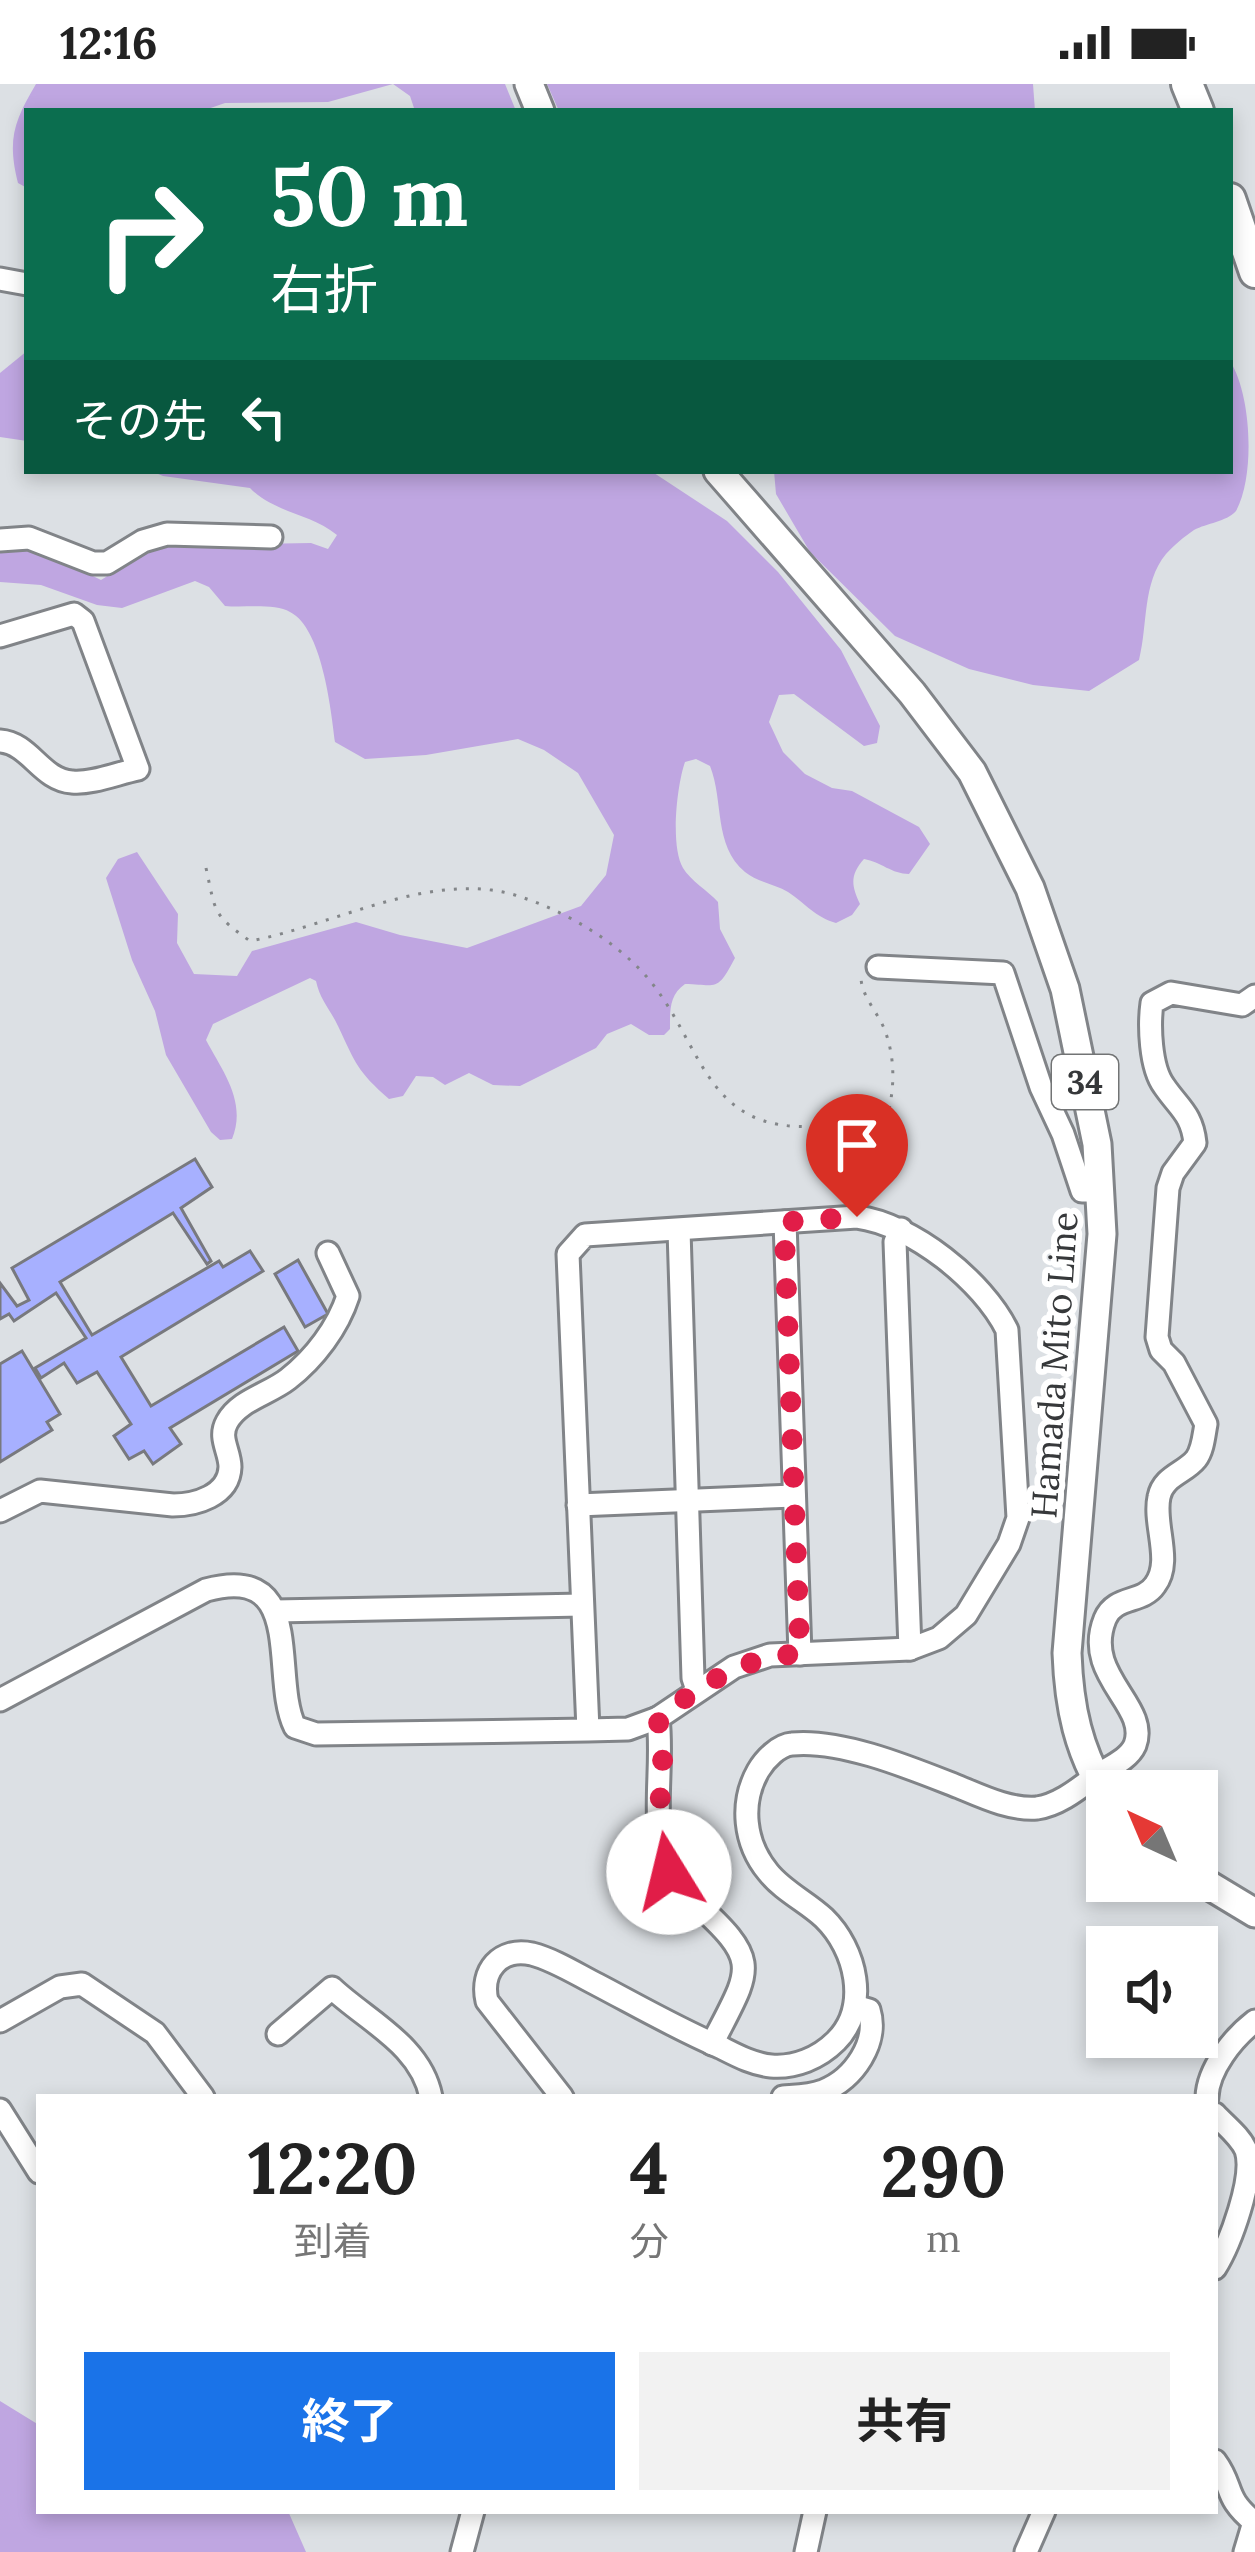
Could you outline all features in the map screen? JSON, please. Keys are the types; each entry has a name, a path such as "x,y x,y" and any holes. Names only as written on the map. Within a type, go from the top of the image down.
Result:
{"highway":[{"path":"1233,208 1255,272"}],"main road":[{"name":"Hamada Mito Line","path":"721,474 912,693 959,754 1030,888 1065,989 1102,1191 1101,1276 1067,1653 1073,1720 1094,1770"},
{"path":"1218,1891 1255,1913"}],"street":[{"path":"0,540 28,538 93,563 107,563 143,541 167,534 271,537"},
{"path":"0,636 74,614 83,621 138,770 73,783 49,776 12,742 0,741"},
{"path":"878,968 1003,973 1082,1191 1102,1191"},
{"path":"1116,1770 1137,1741 1137,1723 1105,1674 1103,1622 1112,1608 1148,1593 1159,1581 1163,1564 1156,1522 1159,1497 1162,1487 1196,1459 1206,1424 1157,1337 1168,1188 1195,1142 1186,1109 1161,1083 1150,1023 1152,1003 1171,993 1242,1005 1255,996"},
{"path":"0,1700 206,1590 246,1588 263,1596 275,1611 284,1643 289,1715 295,1727 306,1733 588,1730 628,1729 658,1718 734,1667 770,1655 910,1649 939,1638 966,1615 1009,1544 1018,1519 1007,1330 996,1307 982,1293 901,1229 857,1217 585,1235 568,1255 588,1730"},
{"path":"784,1222 800,1654"},
{"path":"901,1229 895,1242 910,1649"},
{"path":"679,1230 686,1501 697,1690"},
{"path":"0,1511 40,1491 173,1505 189,1505 213,1495 230,1467 222,1434 226,1422 236,1409 289,1378 342,1315 348,1296 328,1252"},
{"path":"578,1505 794,1496"},
{"path":"275,1611 582,1605"},
{"path":"658,1718 663,1754 658,1835 669,1872 730,1934 744,1958 741,1985 712,2044"},
{"path":"560,2094 487,2001 483,1984 492,1965 507,1954 531,1954 569,1970 712,2044 766,2065 801,2063 818,2056 843,2034 855,2006 852,1967 838,1935 769,1874 755,1850 746,1817 748,1788 764,1761 786,1744 820,1744 914,1769 1002,1804 1039,1808 1086,1790"},
{"path":"0,2021 60,1988 82,1984 155,2033 201,2094"},
{"path":"278,2034 332,1988 379,2024 416,2061 430,2094"},
{"path":"800,2094 829,2089 860,2059 873,2028 868,2010 855,2006"},
{"path":"1208,2094 1210,2079 1234,2041 1255,2021"},
{"path":"0,2110 36,2167"},
{"path":"1218,2117 1249,2156 1243,2200 1218,2261"},
{"path":"1218,2465 1232,2502 1254,2523 1245,2552"},
{"path":"462,2552 471,2514"},
{"path":"806,2552 814,2514"},
{"path":"1026,2552 1043,2514"}],"path":[{"path":"206,868 217,914 229,930 250,941 436,889 474,887 523,897 589,929 616,948 648,978 694,1059 715,1086 767,1125 874,1123 888,1114 893,1064 884,1029 860,984 860,975 878,968"}],"shaded area":[{"path":"36,84 393,84 328,102 225,103 211,108 24,108 24,186 18,183 13,155 22,109"},
{"path":"393,84 505,84 515,108 414,108 410,96"},
{"path":"547,84 1033,84 1035,108 558,108"},
{"path":"24,353 24,441 0,437 0,373"},
{"path":"1233,367 1243,394 1248,458 1236,511 1194,530 1166,554 1149,591 1139,660 1089,691 1033,685 969,669 895,636 810,552 776,494 774,474 1233,474"},
{"path":"158,474 656,474 727,521 778,572 841,650 880,726 877,743 864,746 794,694 779,695 769,722 783,752 805,774 832,788 852,791 919,827 930,844 909,874 864,859 853,880 860,904 852,915 836,923 745,872 728,849 710,766 696,759 685,762 676,815 679,858 686,872 718,902 720,929 735,958 716,984 680,988 672,1004 670,1029 664,1035 649,1035 631,1024 607,1034 596,1048 520,1086 493,1085 469,1073 445,1085 433,1077 416,1076 403,1096 389,1099 358,1066 316,981 310,978 213,1024 206,1040 231,1088 237,1112 232,1139 220,1140 166,1055 155,1011 132,960 106,878 118,859 137,852 178,914 177,943 194,974 237,976 252,951 356,922 467,948 581,906 606,875 614,835 578,773 518,739 426,755 365,759 335,742 317,651 301,621 284,609 225,606 209,587 195,581 122,608 97,605 41,585 0,582 0,543 32,546 101,580 156,546 311,543 328,549 337,535 270,503 250,488"},
{"path":"0,2401 36,2423 36,2514 289,2514 306,2552 0,2552"}],"building":[{"path":"195,1159 212,1187 181,1208 211,1261 207,1264 173,1213 60,1282 92,1335 219,1261 223,1267 250,1251 263,1271 121,1357 151,1406 284,1327 298,1351 170,1428 181,1444 153,1464 144,1451 129,1459 114,1436 131,1424 97,1372 77,1383 64,1363 41,1378 35,1368 86,1338 56,1293 14,1321 9,1314 0,1319 0,1283 17,1306 29,1300 12,1268"},
{"path":"298,1260 328,1314 305,1327 275,1274"},
{"path":"22,1351 60,1414 47,1422 52,1430 0,1462 0,1364"}],"route":[{"path":"669,1872 658,1835 663,1754 658,1718 734,1667 770,1655 800,1654 784,1222 857,1217"}]}
